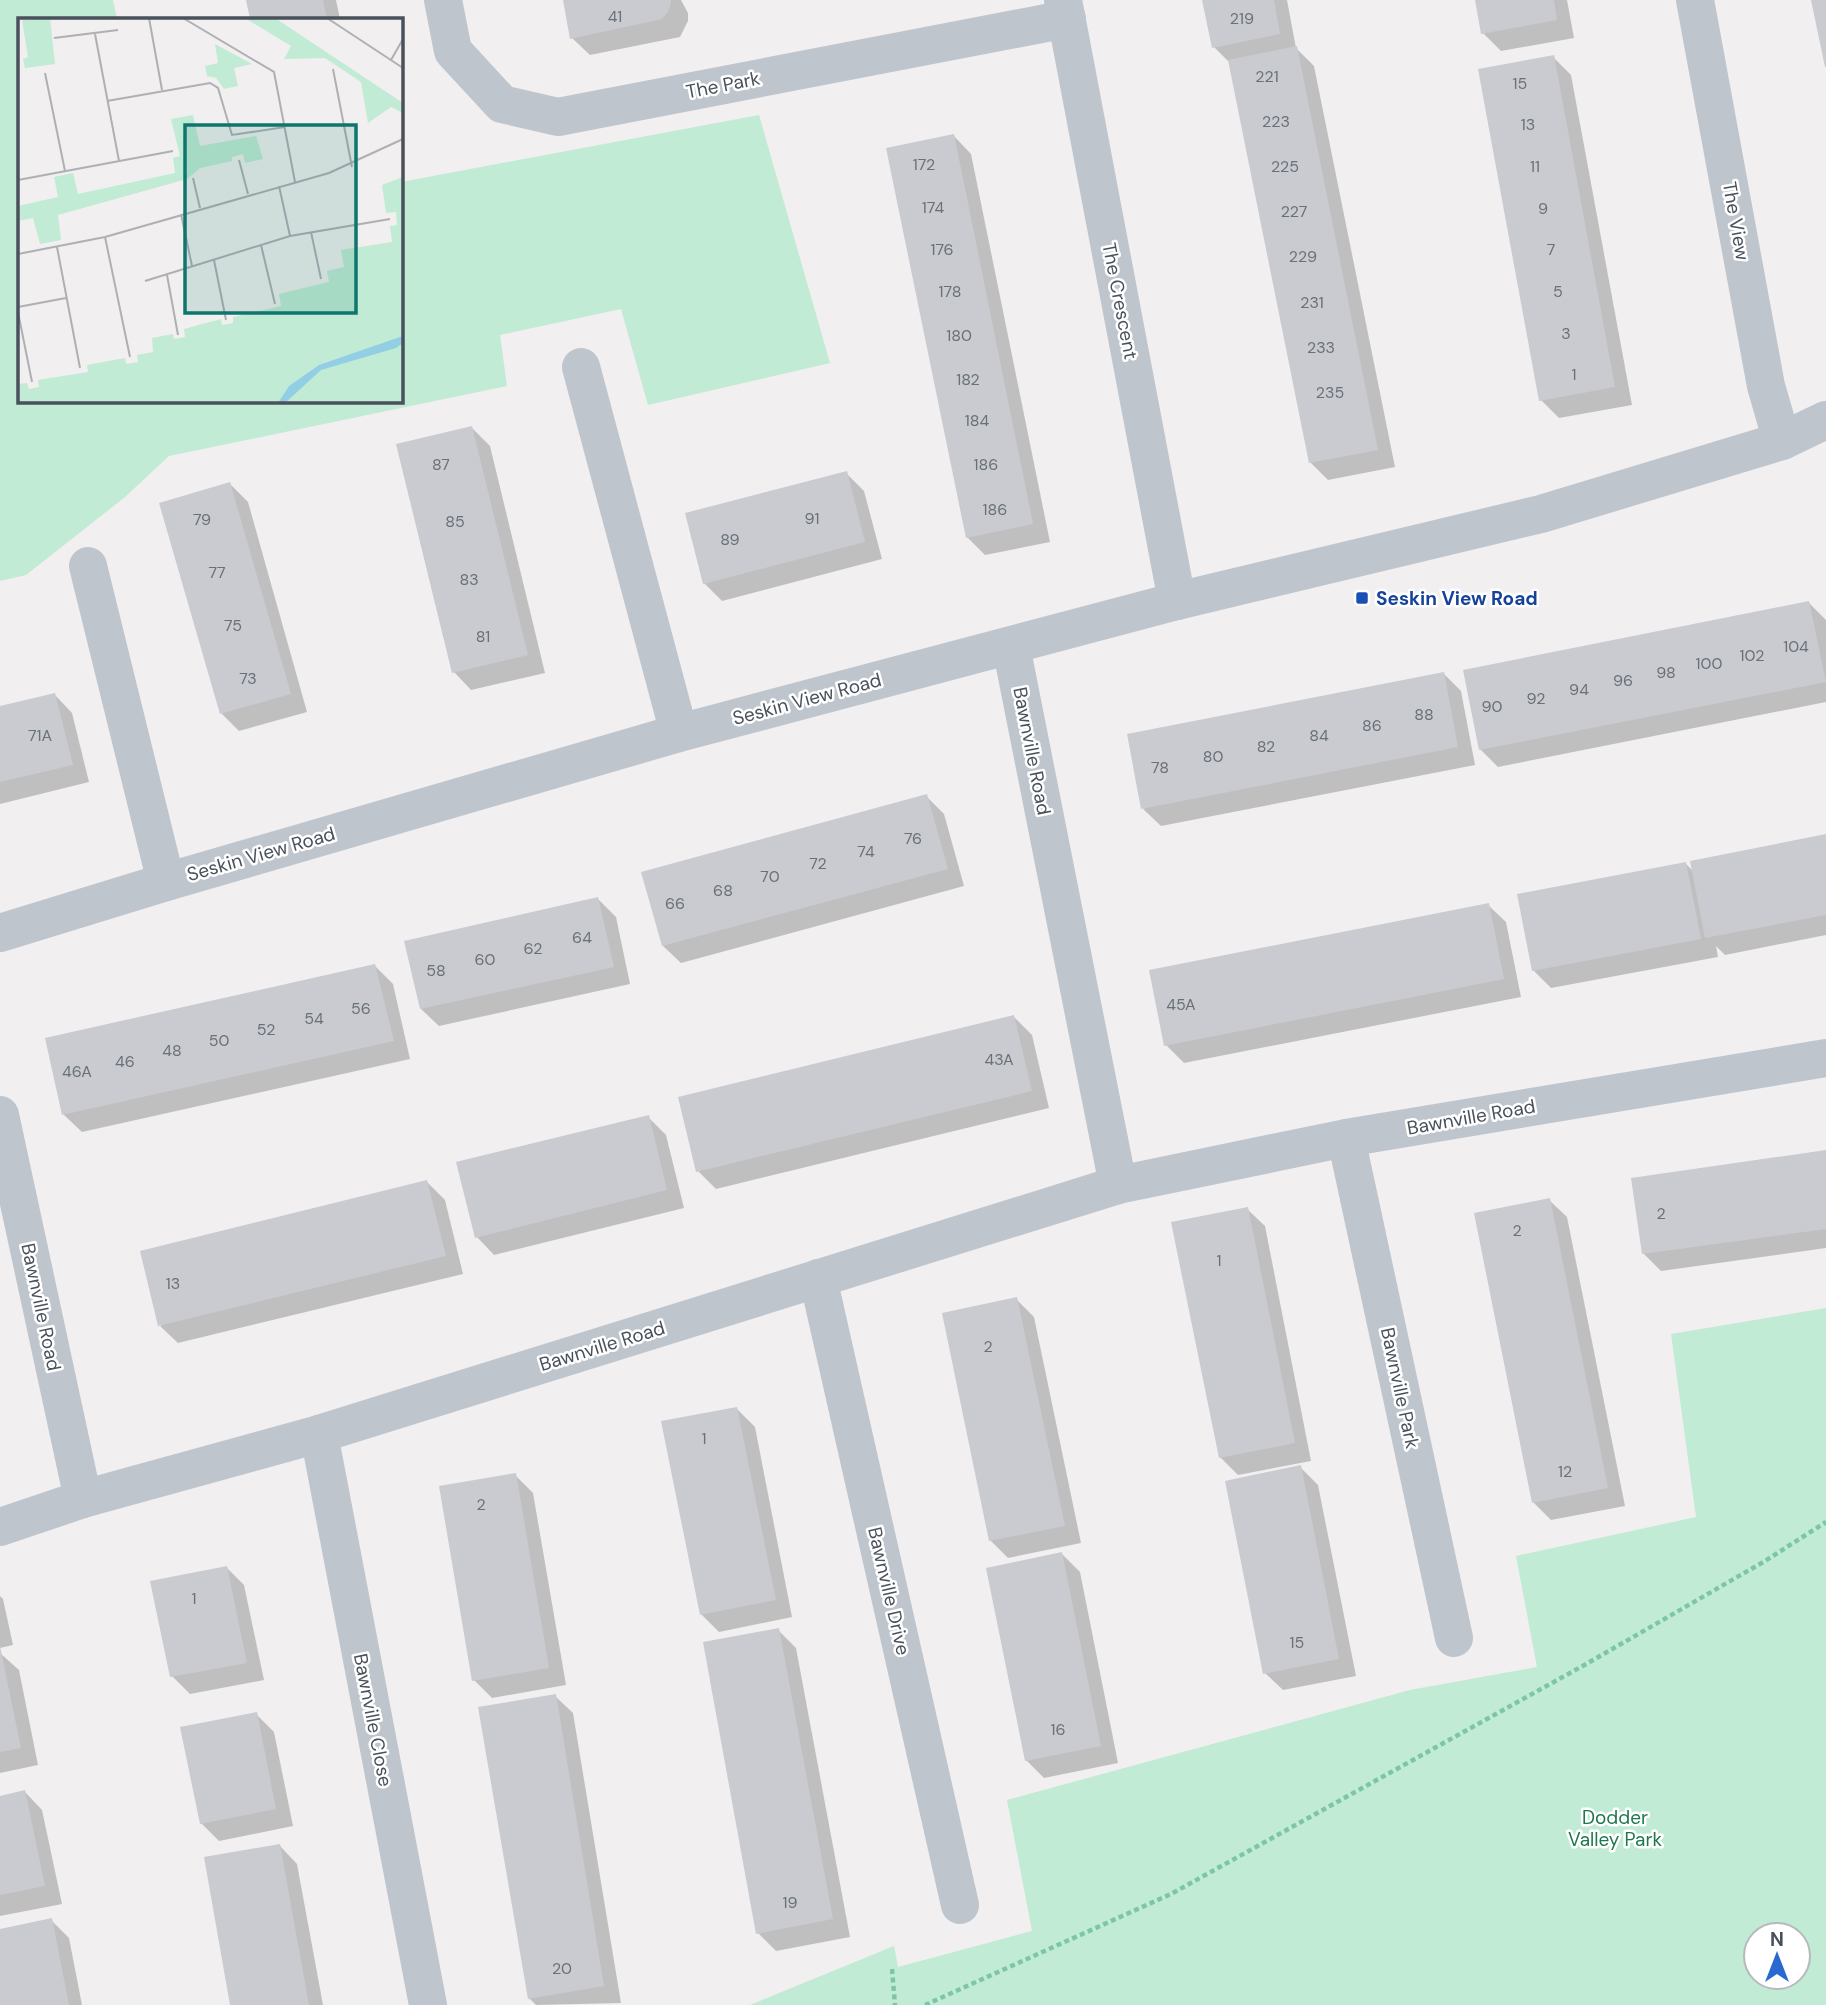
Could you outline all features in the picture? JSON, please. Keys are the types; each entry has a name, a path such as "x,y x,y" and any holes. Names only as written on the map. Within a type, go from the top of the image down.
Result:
{"street":[{"name":"The Park","path":"443,0 453,51 502,104 558,117 1065,10"},
{"name":"The View","path":"1695,0 1766,386 1782,441"},
{"name":"The Crescent","path":"1065,10 1177,601"},
{"path":"581,367 679,733"},
{"name":"Seskin View Road","path":"0,933 679,733 1177,601 1541,514 1782,441 1826,420"},
{"name":"Seskin View Road","path":"88,566 166,882"},
{"name":"Bawnville Road","path":"1011,646 1118,1185"},
{"name":"Bawnville Road","path":"0,1527 83,1499 318,1434 1118,1185 1346,1138 1826,1058"},
{"name":"Bawnville Road","path":"0,1115 83,1499"},
{"name":"Bawnville Park","path":"1346,1138 1454,1638"},
{"name":"Bawnville Drive","path":"818,1278 960,1905"},
{"name":"Bawnville Close","path":"318,1434 428,2005"}],"path":[{"path":"925,2005 1171,1894 1588,1664 1765,1561 1826,1522"},
{"path":"892,1969 895,2005"}],"green space":[{"path":"0,0 113,0 117,18 18,18 18,402 402,402 402,182 759,115 830,363 648,405 621,309 500,335 507,386 169,456 125,497 26,575 0,581"},
{"name":"Dodder Valley Park","path":"1826,1308 1826,2005 750,2005 894,1946 898,1967 1032,1931 1007,1800 1410,1690 1537,1667 1516,1556 1696,1517 1671,1334"}],"building":[{"path":"246,0 323,0 327,18 250,18"},
{"path":"563,0 671,0 671,3 662,19 570,39"},
{"path":"1202,0 1274,0 1280,34 1212,48"},
{"path":"1475,0 1554,0 1557,20 1481,34"},
{"path":"1811,0 1826,0 1826,67 1825,67"},
{"path":"1297,46 1378,450 1309,463 1228,60"},
{"path":"1554,55 1615,387 1539,401 1478,69"},
{"path":"954,134 1033,524 966,538 886,148"},
{"path":"472,426 528,655 452,673 396,444"},
{"path":"847,471 865,542 703,584 685,513"},
{"path":"230,482 291,694 220,714 159,503"},
{"path":"1809,601 1826,682 1479,750 1463,670"},
{"path":"1444,672 1458,747 1141,809 1127,734"},
{"path":"55,693 73,765 0,782 0,706"},
{"path":"927,794 948,869 662,946 641,872"},
{"path":"1826,834 1826,915 1705,938 1690,861"},
{"path":"1686,862 1701,939 1532,971 1517,894"},
{"path":"598,897 614,967 420,1009 404,941"},
{"path":"1489,903 1504,979 1164,1046 1149,970"},
{"path":"375,964 394,1041 62,1115 45,1038"},
{"path":"1014,1015 1032,1091 696,1172 678,1097"},
{"path":"649,1115 667,1190 475,1238 456,1162"},
{"path":"1826,1150 1826,1229 1642,1254 1631,1178"},
{"path":"427,1180 446,1256 158,1326 140,1251"},
{"path":"1550,1198 1608,1488 1532,1503 1474,1213"},
{"path":"1248,1207 1295,1443 1219,1458 1171,1222"},
{"path":"1017,1297 1065,1526 989,1541 942,1313"},
{"path":"737,1407 776,1600 700,1615 661,1421"},
{"path":"1301,1465 1339,1659 1263,1674 1225,1481"},
{"path":"516,1473 549,1668 472,1681 439,1486"},
{"path":"1062,1552 1101,1746 1025,1761 986,1568"},
{"path":"227,1566 247,1663 170,1677 150,1581"},
{"path":"779,1628 833,1919 756,1934 703,1642"},
{"path":"0,1646 21,1748 0,1752"},
{"path":"556,1694 604,1986 528,1999 478,1707"},
{"path":"257,1712 276,1809 200,1824 180,1727"},
{"path":"25,1790 45,1886 0,1895 0,1796"},
{"path":"280,1844 309,2005 230,2005 204,1857"},
{"path":"52,1918 69,2005 0,2005 0,1929"}],"place":[{"name":"Seskin View Road","path":"1362,598"}]}
